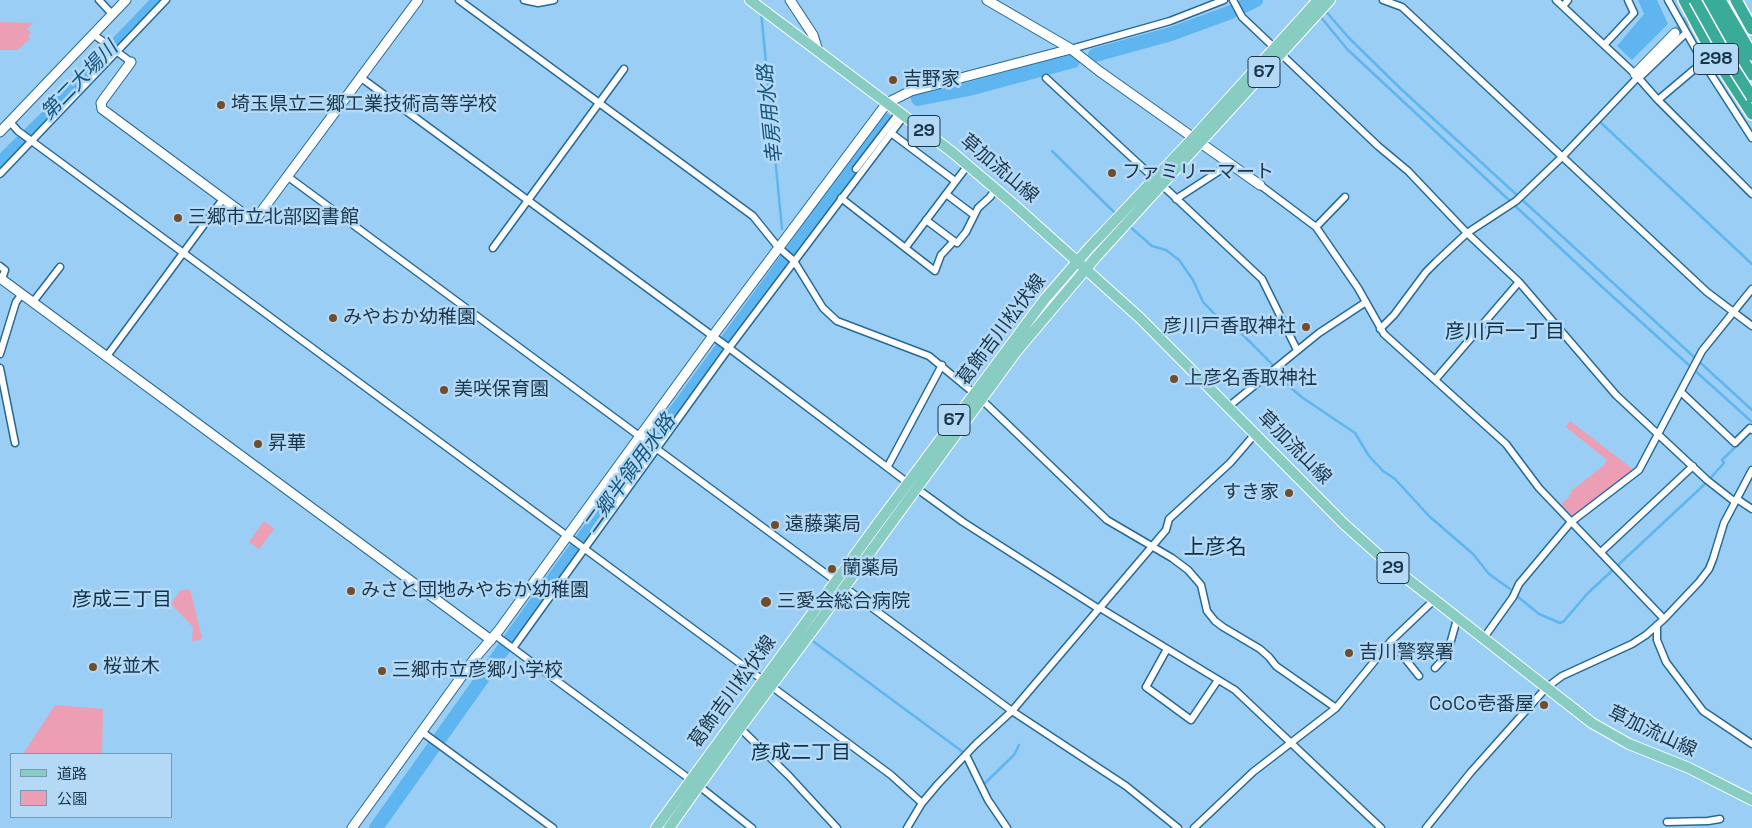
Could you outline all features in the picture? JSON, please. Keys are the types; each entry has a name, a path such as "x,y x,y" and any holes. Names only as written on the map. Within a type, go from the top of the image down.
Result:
{"highway":[{"name":"298","path":"1684,0 1711,51 1752,114"},
{"name":"298","path":"1695,0 1729,61 1752,97"},
{"path":"1708,0 1752,75"},
{"path":"1720,0 1752,55"},
{"name":"298","path":"1736,0 1752,29"}],"main road":[{"name":"葛飾吉川松伏線","path":"1278,51 1318,0"},
{"name":"葛飾吉川松伏線","path":"978,396 1159,182 1278,51 1330,0"},
{"name":"草加流山線","path":"757,5 887,103 900,117 968,165 996,188 1140,318 1363,542 1457,619 1592,723 1610,734 1648,752 1689,768 1752,800"},
{"name":"葛飾吉川松伏線","path":"669,828 695,783 767,683 835,582 912,485 978,396 1032,316 1077,262 1159,182"},
{"name":"葛飾吉川松伏線","path":"656,828 740,728 767,683 844,588 912,485"}],"street":[{"path":"99,0 112,14"},
{"path":"0,132 126,0"},
{"path":"0,174 166,0"},
{"path":"93,34 131,62 101,103 102,109 248,218 255,219 418,0"},
{"path":"459,0 753,216 781,251 794,261 823,308 837,321 928,356 942,365 978,396 1107,520 1179,562 1202,585 1207,610 1215,621 1260,649 1276,666 1336,708"},
{"path":"524,0 538,3 554,0"},
{"path":"790,0 813,35 818,51"},
{"path":"988,0 998,3 1071,49 1316,227 1344,266 1380,328 1396,346 1506,444 1528,476 1664,618"},
{"path":"352,828 475,658 496,638 567,536 643,440 712,337 781,251 887,103 911,91 1170,21 1224,0"},
{"path":"1234,0 1242,17 1378,146 1408,171 1467,233 1519,282 1616,395 1693,466 1736,500 1752,508"},
{"path":"1383,0 1402,7 1707,292 1752,326"},
{"path":"1556,0 1638,76 1658,100 1752,194"},
{"path":"1563,6 1568,0"},
{"path":"1604,45 1634,13 1628,0"},
{"path":"1668,0 1703,62 1752,138"},
{"path":"1380,328 1394,316 1426,272 1467,233 1516,201 1563,156 1638,76 1675,33"},
{"path":"1638,76 1686,33"},
{"path":"1658,100 1703,62"},
{"path":"493,248 624,69"},
{"path":"360,77 971,527 1235,690 1381,828"},
{"path":"1046,78 1262,279 1297,350"},
{"path":"511,646 581,545 656,449 725,345 794,261 891,133 900,117"},
{"path":"856,169 900,117"},
{"path":"10,122 18,131 891,775 922,803"},
{"path":"891,133 955,181"},
{"path":"1176,199 1230,164"},
{"path":"906,247 968,165"},
{"path":"287,176 835,582 1012,711 1126,786 1178,828"},
{"path":"926,220 958,243 978,208 990,197 996,188"},
{"path":"946,194 974,215"},
{"path":"1316,227 1345,197"},
{"path":"841,198 935,271 941,255 954,241"},
{"path":"107,356 223,199"},
{"path":"0,266 5,270 1,278 22,294 496,638 511,646 695,783 752,828"},
{"path":"33,302 60,267"},
{"path":"1435,380 1519,282"},
{"path":"1483,639 1513,598 1519,584 1571,522 1639,470 1702,351 1752,289"},
{"path":"0,354 16,302 22,294"},
{"path":"1228,407 1318,333 1366,302"},
{"path":"888,466 942,365"},
{"path":"0,368 15,442"},
{"path":"1681,392 1735,442 1750,428 1752,430"},
{"path":"907,828 922,803 966,755 1012,711 1100,608 1166,530 1169,519 1230,463 1255,434"},
{"path":"1601,552 1693,466"},
{"path":"1426,828 1471,772 1546,688 1562,676 1632,644 1657,625 1699,582 1709,568 1720,531 1752,470"},
{"path":"1194,828 1252,772 1336,708 1391,640 1434,600"},
{"path":"1435,668 1447,655 1457,619"},
{"path":"1657,625 1657,640 1663,656 1703,711 1752,744"},
{"path":"1391,640 1419,676"},
{"path":"1167,649 1146,688 1191,720 1218,680"},
{"path":"740,728 789,776 837,828"},
{"path":"422,732 553,828"},
{"path":"966,755 988,800 1007,828"},
{"path":"1667,822 1720,819"}],"green space":[{"path":"0,22 33,23 27,29 31,33 28,36 30,39 17,50 0,50"},
{"path":"1570,421 1634,470 1575,516 1572,516 1561,504 1570,496 1571,491 1603,466 1607,460 1566,427"},
{"path":"264,521 274,529 259,549 249,542"},
{"path":"190,589 202,638 192,641 193,627 171,604 180,591"},
{"path":"55,705 103,709 102,753 24,753"}],"water":[{"path":"1638,0 1657,0 1668,24 1632,60 1617,46 1644,14"}],"waterway":[{"name":"第二大場川","path":"0,163 159,0"},
{"name":"二郷半領用水路","path":"1244,6 1256,0"},
{"path":"1324,9 1348,37 1401,89 1752,410"},
{"name":"幸房用水路","path":"761,11 782,229"},
{"name":"二郷半領用水路","path":"1095,55 1171,34 1231,12"},
{"path":"1320,16 1347,49 1600,285 1752,422"},
{"name":"二郷半領用水路","path":"918,99 969,89 1073,61"},
{"name":"二郷半領用水路","path":"376,828 885,120"},
{"path":"1599,121 1752,264"},
{"path":"1052,151 1117,215"},
{"path":"1128,225 1152,246 1166,250 1179,260 1193,280 1203,302 1229,329 1241,333 1271,363 1291,388 1303,398 1355,433 1369,456 1383,471 1395,479 1429,516 1473,554 1489,574 1510,589"},
{"path":"1517,596 1539,614 1560,623 1563,622 1587,594 1706,483 1724,463 1722,460 1752,431"},
{"path":"814,642 971,758 984,785"},
{"path":"984,784 1014,755 1019,745"}],"tunnel":[{"path":"1675,33 1707,0"}],"place":[{"name":"吉野家","path":"893,80"},
{"name":"埼玉県立三郷工業技術高等学校","path":"221,105"},
{"name":"ファミリーマート","path":"1112,173"},
{"name":"三郷市立北部図書館","path":"178,218"},
{"name":"みやおか幼稚園","path":"333,318"},
{"name":"彦川戸香取神社","path":"1306,327"},
{"name":"上彦名香取神社","path":"1174,379"},
{"name":"美咲保育園","path":"444,390"},
{"name":"昇華","path":"258,444"},
{"name":"すき家","path":"1289,493"},
{"name":"遠藤薬局","path":"775,525"},
{"name":"蘭薬局","path":"832,569"},
{"name":"みさと団地みやおか幼稚園","path":"351,591"},
{"name":"三愛会総合病院","path":"766,602"},
{"name":"吉川警察署","path":"1349,653"},
{"name":"桜並木","path":"93,667"},
{"name":"三郷市立彦郷小学校","path":"382,671"},
{"name":"CoCo壱番屋","path":"1544,705"}],"district":[{"name":"彦川戸一丁目","path":"1505,333"},
{"name":"上彦名","path":"1215,548"},
{"name":"彦成三丁目","path":"122,601"},
{"name":"彦成二丁目","path":"801,754"}]}
